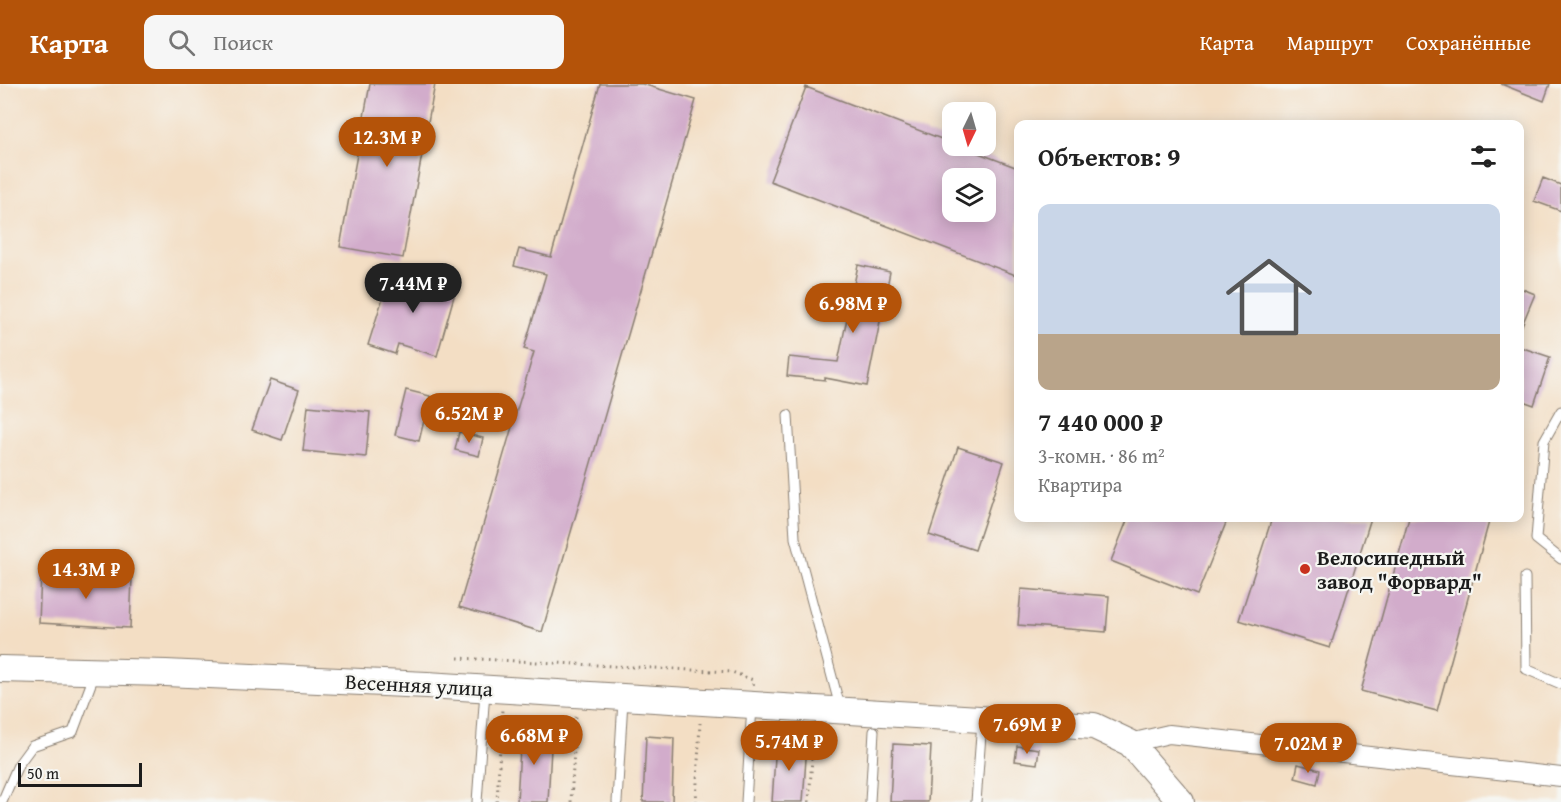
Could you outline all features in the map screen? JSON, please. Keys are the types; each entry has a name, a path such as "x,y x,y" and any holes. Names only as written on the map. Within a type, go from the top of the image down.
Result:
{"street":[{"name":"Весенняя улица","path":"0,669 166,673 494,689 1094,726 1130,743 1181,802"},
{"path":"1130,743 1169,734 1561,777"}],"lane":[{"path":"1561,411 1544,441 1536,539 1561,559"},
{"path":"788,416 795,538 840,710"},
{"path":"1525,576 1526,669 1561,684"},
{"path":"2,802 18,765 32,746 73,732 95,671"},
{"path":"477,802 494,689"},
{"path":"617,802 623,697"},
{"path":"746,802 752,704"},
{"path":"976,802 982,718"},
{"path":"870,802 874,731"}],"path":[{"path":"458,658 732,672 753,680 752,704"},
{"path":"494,689 497,802"},
{"path":"570,802 576,715"},
{"path":"696,802 700,721"},
{"path":"809,802 814,728"}],"building":[{"path":"370,84 435,84 403,258 340,247"},
{"path":"600,84 642,84 696,100 542,632 459,607 534,352 524,349 546,274 514,266 519,249 551,257"},
{"path":"1501,84 1550,84 1544,101"},
{"path":"806,87 942,139 942,156 986,156 1014,166 1014,274 770,181"},
{"path":"1543,178 1561,185 1561,211 1534,201"},
{"path":"858,265 890,272 867,386 825,378 825,380 787,376 789,357 838,362"},
{"path":"391,272 428,284 430,274 458,282 437,356 398,344 395,354 368,345"},
{"path":"1524,290 1535,294 1524,320"},
{"path":"1524,348 1550,357 1534,405 1524,401"},
{"path":"270,380 299,390 282,440 252,430"},
{"path":"406,390 430,396 419,441 395,435"},
{"path":"308,406 370,412 366,457 303,451"},
{"path":"459,432 483,438 479,456 455,450"},
{"path":"958,447 1004,462 975,550 929,535"},
{"path":"1126,522 1226,522 1197,595 1111,561"},
{"name":"Велосипедный завод \"Форвард\"","path":"1271,522 1370,522 1330,648 1239,620"},
{"path":"1408,522 1489,522 1437,711 1361,691"},
{"path":"41,573 132,577 130,628 39,623"},
{"path":"1021,589 1109,596 1106,632 1018,625"},
{"path":"521,729 552,731 548,802 517,802"},
{"path":"646,736 674,738 672,802 643,802"},
{"path":"776,742 807,744 803,802 772,802"},
{"path":"893,744 931,746 928,802 890,802"},
{"path":"1017,746 1039,749 1037,764 1015,761"},
{"path":"1298,764 1320,770 1317,784 1295,778"}],"place":[{"name":"Велосипедный завод \"Форвард\"","path":"1305,569"}]}
